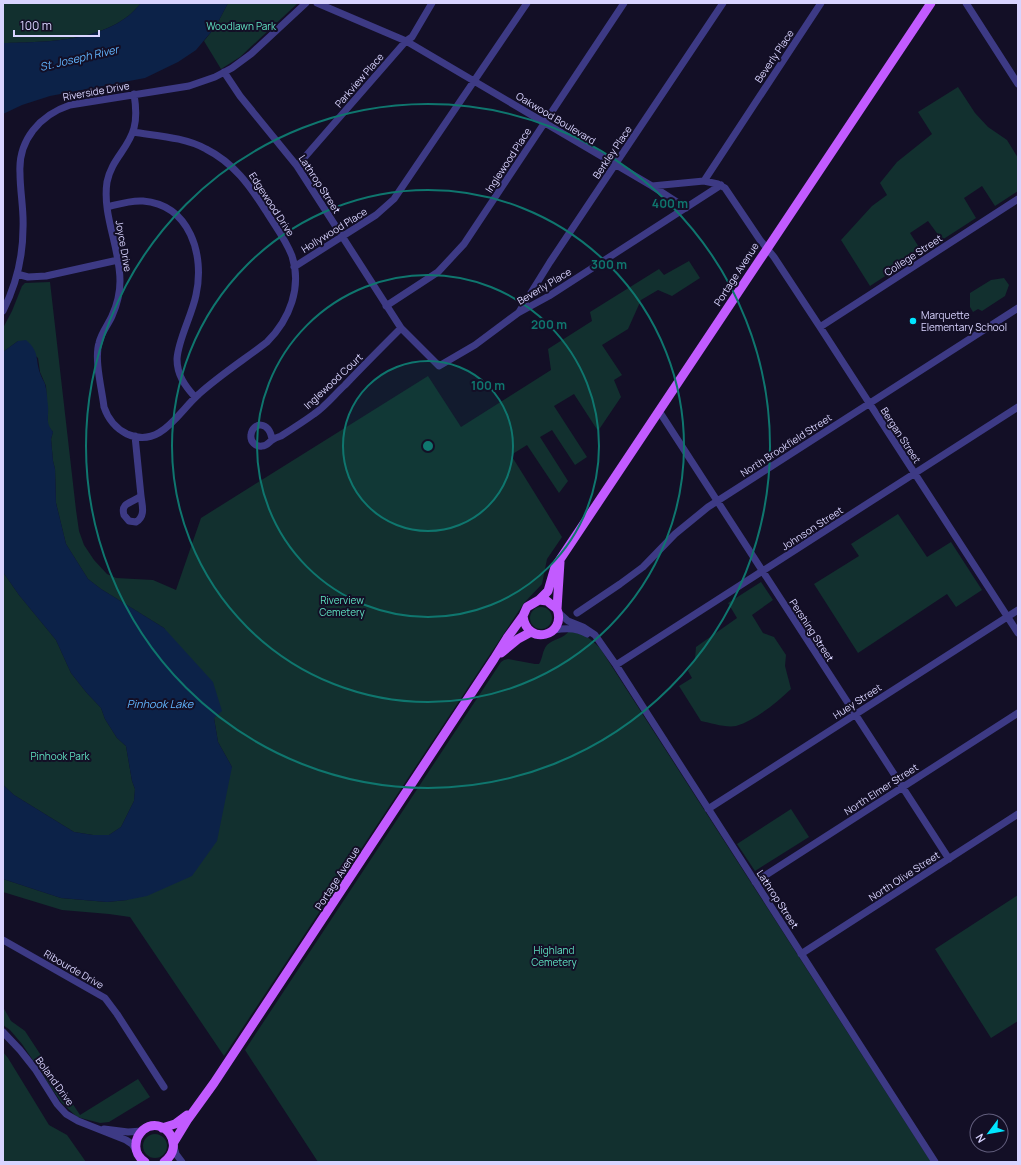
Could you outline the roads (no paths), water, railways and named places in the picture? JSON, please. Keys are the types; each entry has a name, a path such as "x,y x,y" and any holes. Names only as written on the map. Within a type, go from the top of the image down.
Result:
{"main road":[{"name":"Portage Avenue","path":"539,600 548,591 553,573 561,558 930,3"},
{"name":"Portage Avenue","path":"557,611 561,558"},
{"path":"539,600 547,601 557,611 558,622 554,630 543,635 531,632 524,622 523,616 530,604 539,600"},
{"name":"Portage Avenue","path":"168,1161 174,1145 196,1107 214,1083 507,638 523,616"},
{"name":"Portage Avenue","path":"494,659 518,639 531,632"},
{"name":"Portage Avenue","path":"142,1131 151,1126 162,1128 174,1124 196,1107"},
{"path":"162,1128 171,1136 174,1145"},
{"path":"139,1157 136,1140 142,1131"}],"street":[{"name":"Riverside Drive","path":"3,311 17,274 22,247 23,230 20,164 23,148 29,136 43,119 60,108 70,105 189,86 224,72 240,63 251,54 306,3"},
{"name":"Oakwood Boulevard","path":"317,3 406,41 652,186"},
{"name":"Parkview Place","path":"297,166 406,41 412,37 432,3"},
{"name":"Hollywood Place","path":"294,267 376,215 394,199 527,3"},
{"name":"Inglewood Place","path":"386,306 438,272 461,248 624,3"},
{"name":"Berkley Place","path":"518,313 554,256 723,3"},
{"name":"Beverly Place","path":"704,181 821,3"},
{"path":"966,3 1018,84"},
{"name":"Lathrop Street","path":"224,72 240,96 297,166 401,328 439,366"},
{"name":"Joyce Drive","path":"134,94 136,113 133,132 111,169 106,193 107,207 120,270 120,283 118,300 112,316 100,337 98,344 98,356 106,414 120,430 135,436"},
{"name":"Edgewood Drive","path":"133,132 191,142 207,149 228,163 247,182 261,203 284,240 292,256 294,267"},
{"path":"652,186 704,181 721,185 728,192 767,248"},
{"name":"Beverly Place","path":"439,366 475,345 518,313 555,292 721,185"},
{"path":"652,186 686,208"},
{"name":"College Street","path":"820,327 1018,199"},
{"path":"107,207 133,202 150,202 175,214 189,230 193,239 198,262 198,286 179,349 177,362 184,384 195,397"},
{"name":"Bergan Street","path":"767,248 820,327 1018,633"},
{"path":"17,274 28,277 46,276 118,260"},
{"path":"141,496 135,436 150,436 164,431 195,397 267,342 275,334 292,305 295,285 294,267"},
{"name":"North Brookfield Street","path":"577,612 643,567 685,525 717,501 1018,308"},
{"name":"Inglewood Court","path":"272,440 320,410 401,328"},
{"name":"Johnson Street","path":"616,665 1018,407"},
{"name":"Pershing Street","path":"659,411 949,859"},
{"name":"Huey Street","path":"708,809 1018,610"},
{"name":"Lathrop Street","path":"557,611 568,621 583,627 594,635 616,665 935,1162"},
{"name":"Lathrop Street","path":"554,630 567,628 583,632 594,638 603,647"},
{"name":"North Elmer Street","path":"755,882 1018,713"},
{"name":"North Olive Street","path":"801,954 1018,814"},
{"name":"Ribourde Drive","path":"3,940 105,998 164,1087"},
{"name":"Boland Drive","path":"3,1032 24,1054 57,1104 66,1114 78,1121 126,1140 132,1144 139,1157"},
{"name":"Boland Drive","path":"100,1129 128,1132 142,1131"},
{"path":"174,1145 176,1154 182,1162"}],"water":[{"name":"St. Joseph River","path":"141,3 228,3 216,26 196,50 178,62 145,78 50,96 22,105 3,114 3,43 59,40 96,33 113,26 128,16"},
{"name":"Pinhook Lake","path":"26,340 35,352 40,373 46,387 48,422 53,432 51,439 55,469 56,503 66,544 88,579 101,589 164,628 213,682 222,711 214,718 218,742 232,767 217,841 192,876 147,896 127,900 107,902 61,898 3,879 3,785 14,795 74,832 93,835 109,835 121,827 134,801 135,789 132,781 126,746 117,738 105,719 101,708 71,673 56,640 19,595 3,572 3,352 18,341"}],"place":[{"name":"Marquette Elementary School","path":"913,321"}],"park label":[{"name":"Woodlawn Park","path":"241,26"},
{"name":"Riverview Cemetery","path":"342,606"},
{"name":"Pinhook Park","path":"60,756"},
{"name":"Highland Cemetery","path":"554,956"}]}
